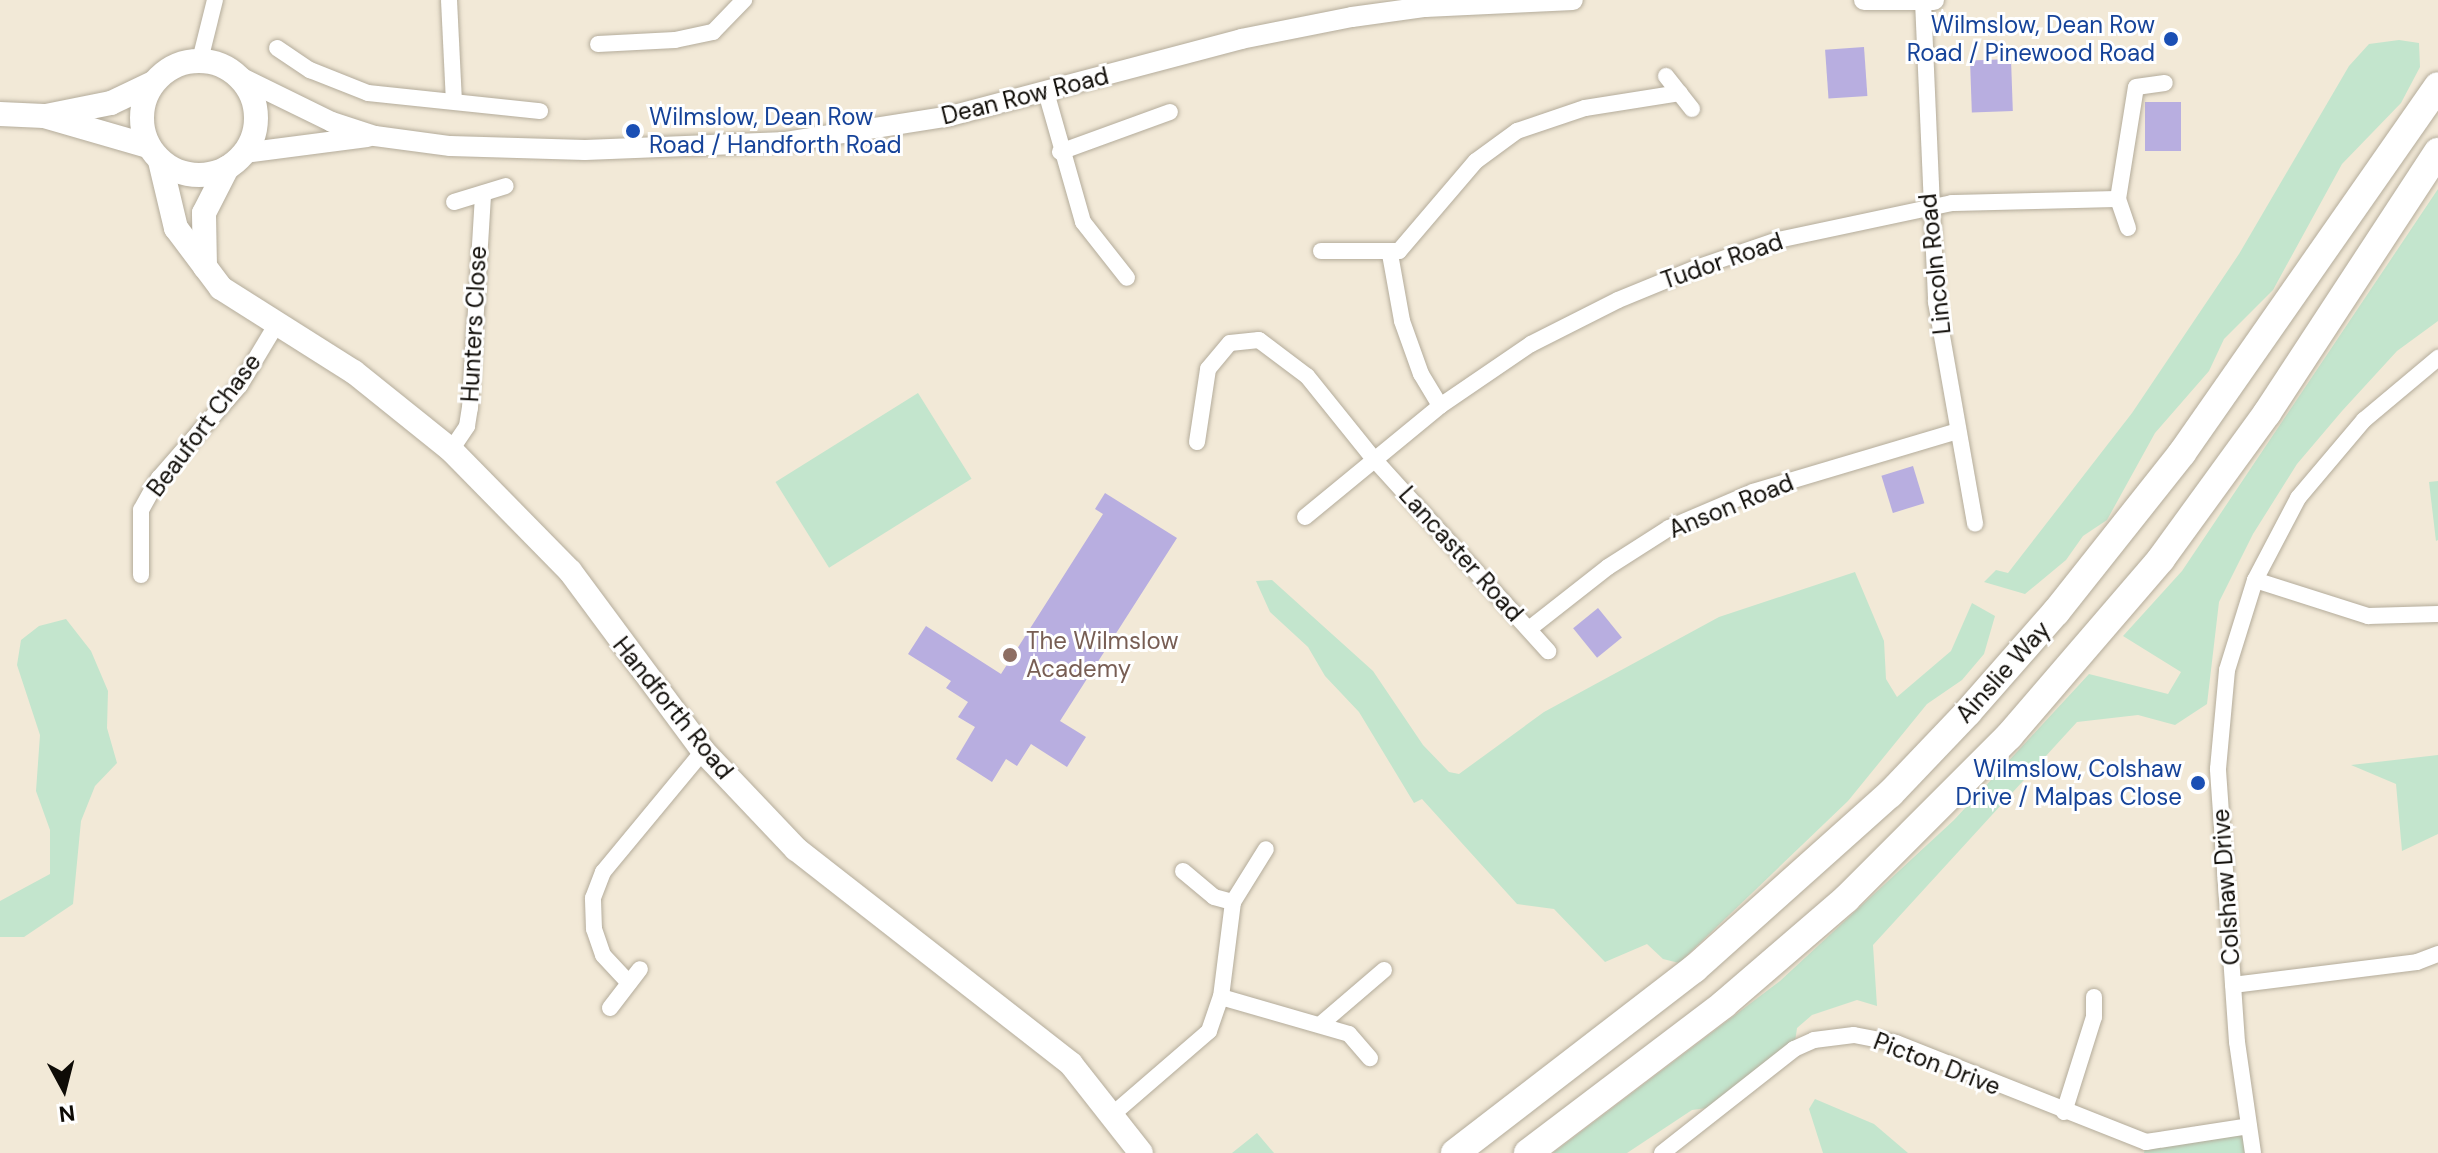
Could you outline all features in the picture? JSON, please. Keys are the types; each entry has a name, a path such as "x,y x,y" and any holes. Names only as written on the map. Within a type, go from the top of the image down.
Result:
{"highway":[{"name":"Ainslie Way","path":"1455,1153 1694,969 1890,794 1968,712 2056,612 2173,465 2438,86"},
{"name":"Ainslie Way","path":"1528,1153 1724,1004 1846,899 2009,736 2161,559 2267,413 2438,152"}],"main road":[{"path":"0,114 44,116 111,103 153,83 181,63 200,60 240,77 257,118 204,213 205,267"},
{"path":"153,83 141,114 154,153"},
{"path":"44,116 154,153 189,175 236,160"},
{"name":"Handforth Road","path":"154,153 176,228 221,288 354,372 451,450 570,571 703,751 796,849 1071,1064 1141,1153"}],"street":[{"path":"200,60 215,0"},
{"path":"449,0 454,101"},
{"path":"598,44 675,40 713,32 744,0"},
{"name":"Dean Row Road","path":"240,77 332,122 375,136 450,146 585,150 786,142 950,116 1241,39 1352,17 1425,7 1573,0"},
{"path":"1864,0 1934,0"},
{"name":"Lincoln Road","path":"1923,1 1928,207 1936,302 1975,524"},
{"path":"277,48 310,70 368,93 540,111"},
{"path":"1666,76 1692,109"},
{"path":"2128,228 2118,199 2136,87 2165,83"},
{"path":"1046,92 1060,152 1083,222 1127,278"},
{"path":"1321,251 1390,254 1409,243 1476,161 1517,131 1585,108 1680,93"},
{"path":"1060,152 1170,112"},
{"name":"Dean Row Road","path":"236,160 375,136"},
{"path":"454,202 506,186"},
{"name":"Hunters Close","path":"451,450 467,426 470,408 483,193"},
{"name":"Tudor Road","path":"1305,517 1440,406 1531,344 1631,294 1778,240 1928,207 2118,199"},
{"path":"1390,254 1402,321 1421,374 1440,406"},
{"name":"Beaufort Chase","path":"141,575 141,510 159,478 240,385 276,325"},
{"path":"1197,442 1208,369 1230,343 1259,340 1307,376 1373,458"},
{"name":"Colshaw Drive","path":"2253,1153 2233,985 2219,732 2227,670 2255,580 2298,498 2323,466 2394,391 2438,358"},
{"name":"Anson Road","path":"1529,629 1608,567 1669,528 1753,492 1958,431"},
{"name":"Lancaster Road","path":"1373,458 1548,651"},
{"path":"2255,580 2368,616 2438,614"},
{"path":"629,983 603,955 594,929 593,898 603,872 703,751"},
{"path":"1113,1114 1194,1049 1209,1031 1221,997 1233,902 1266,849"},
{"path":"1183,871 1207,892 1233,902"},
{"path":"2233,985 2417,962 2438,954"},
{"path":"610,1008 640,969"},
{"path":"1321,1024 1384,970"},
{"path":"1221,997 1349,1034 1370,1058"},
{"path":"2064,1112 2094,1017 2094,997"},
{"name":"Picton Drive","path":"1662,1153 1794,1049 1832,1037 1881,1038 2145,1148 2249,1126"}],"green space":[{"path":"2399,40 2419,43 2420,67 2401,103 2342,164 2273,290 2224,339 2209,371 2155,433 2107,520 2083,536 2066,560 2025,594 1984,582 1996,570 2008,573 2132,413 2239,254 2349,66 2369,44"},
{"path":"2438,189 2438,321 2397,351 2342,411 2297,464 2253,534 2219,602 2207,704 2175,725 2138,715 2077,722 1873,945 1877,1006 1857,1000 1812,1015 1797,1028 1794,1049 1722,1106 1692,1110 1627,1153 1553,1153 1780,981 1954,820 2089,674 2168,694 2181,672 2123,636 2182,571"},
{"path":"918,393 972,479 829,568 776,482"},
{"path":"2438,481 2438,540 2436,541 2429,482"},
{"path":"1855,572 1884,641 1886,679 1897,697 1951,651 1972,603 1995,616 1984,654 1962,680 1927,704 1848,801 1679,963 1663,959 1647,944 1605,962 1554,909 1517,904 1422,799 1414,803 1359,712 1325,676 1308,647 1270,612 1256,581 1272,580 1373,671 1423,745 1449,772 1459,774 1544,712 1719,617"},
{"path":"66,619 91,651 108,691 107,728 117,763 95,786 81,821 73,904 24,937 0,937 0,901 50,874 50,830 36,791 40,735 17,665 21,640 39,626"},
{"path":"2438,755 2438,834 2402,851 2396,784 2351,765"},
{"path":"1815,1099 1874,1124 1908,1153 1823,1153 1809,1109"},
{"path":"2249,1126 2253,1153 2144,1153 2146,1142"},
{"path":"1257,1133 1274,1153 1232,1153"}],"building":[{"path":"1864,47 1867,96 1829,99 1825,50"},
{"path":"2011,59 2013,111 1972,112 1970,60"},
{"path":"2145,102 2181,102 2181,151 2145,151"},
{"path":"1913,466 1924,503 1893,513 1881,476"},
{"path":"1105,493 1177,538 1060,721 1086,737 1067,767 1031,744 1017,766 1006,759 992,782 956,759 975,727 958,717 968,702 946,688 951,681 908,654 926,626 1001,674 1103,514 1095,509"},
{"path":"1598,608 1622,638 1597,658 1573,628"}],"place":[{"name":"Wilmslow, Dean Row Road / Pinewood Road","path":"2171,39"},
{"name":"Wilmslow, Dean Row Road / Handforth Road","path":"633,131"},
{"name":"The Wilmslow Academy","path":"1010,655"},
{"name":"Wilmslow, Colshaw Drive / Malpas Close","path":"2198,783"}]}
